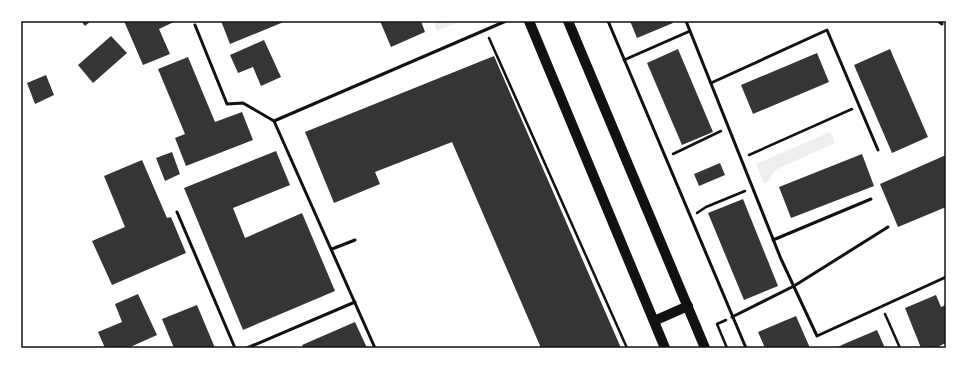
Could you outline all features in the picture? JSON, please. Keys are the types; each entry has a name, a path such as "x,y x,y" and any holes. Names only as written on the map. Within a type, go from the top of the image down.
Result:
{"main road":[{"path":"530,21 665,348"},
{"path":"568,21 705,348"},
{"path":"654,321 688,306"}],"lane":[{"path":"274,121 506,21"},
{"path":"608,21 746,348"},
{"path":"686,21 773,240 817,336 946,277"},
{"path":"938,21 942,24"},
{"path":"195,25 227,104 243,103 274,121 375,348"},
{"path":"711,83 827,30 878,150"},
{"path":"624,60 690,31"},
{"path":"773,240 871,199"},
{"path":"177,212 235,348"},
{"path":"732,317 794,286 888,227"},
{"path":"332,249 355,240"},
{"path":"248,348 355,302"}],"path":[{"path":"485,30 627,348"},
{"path":"741,158 859,105"},
{"path":"671,155 729,128"},
{"path":"695,214 706,207 752,188"},
{"path":"882,306 900,348"},
{"path":"727,348 717,324 732,317"}],"shaded area":[{"path":"433,21 460,21 437,31"},
{"path":"830,132 835,143 775,170 769,181 764,183 756,164"}],"building":[{"path":"81,21 91,21 85,26"},
{"path":"124,21 176,21 159,29 170,54 143,65"},
{"path":"221,21 286,21 230,44"},
{"path":"380,21 421,21 425,32 391,47"},
{"path":"630,21 672,21 673,23 637,38"},
{"path":"111,36 127,53 93,83 78,65"},
{"path":"264,40 281,77 261,86 253,67 238,73 230,55"},
{"path":"678,49 713,132 682,145 647,63"},
{"path":"890,49 928,137 892,153 854,65"},
{"path":"817,53 829,82 753,114 741,85"},
{"path":"494,56 621,348 541,348 452,142 375,172 380,184 334,203 305,132"},
{"path":"188,57 215,122 242,112 253,140 186,166 175,138 185,134 158,69"},
{"path":"46,75 54,95 35,104 27,83"},
{"path":"276,151 290,185 233,208 245,238 302,213 335,291 243,330 184,188"},
{"path":"172,152 180,174 165,181 156,158"},
{"path":"862,154 874,186 791,218 779,187"},
{"path":"946,155 946,207 898,227 880,184"},
{"path":"142,160 167,218 171,217 186,253 112,285 92,241 125,227 104,176"},
{"path":"720,163 725,175 699,186 694,174"},
{"path":"743,199 778,286 744,300 708,213"},
{"path":"138,294 157,335 128,348 105,348 98,332 122,322 115,304"},
{"path":"936,295 941,307 946,305 946,343 935,348 921,348 905,308"},
{"path":"197,305 215,348 174,348 162,319"},
{"path":"796,316 810,348 765,348 758,332"},
{"path":"355,322 367,348 304,348 302,345"},
{"path":"877,330 885,348 836,348 844,344"}]}
